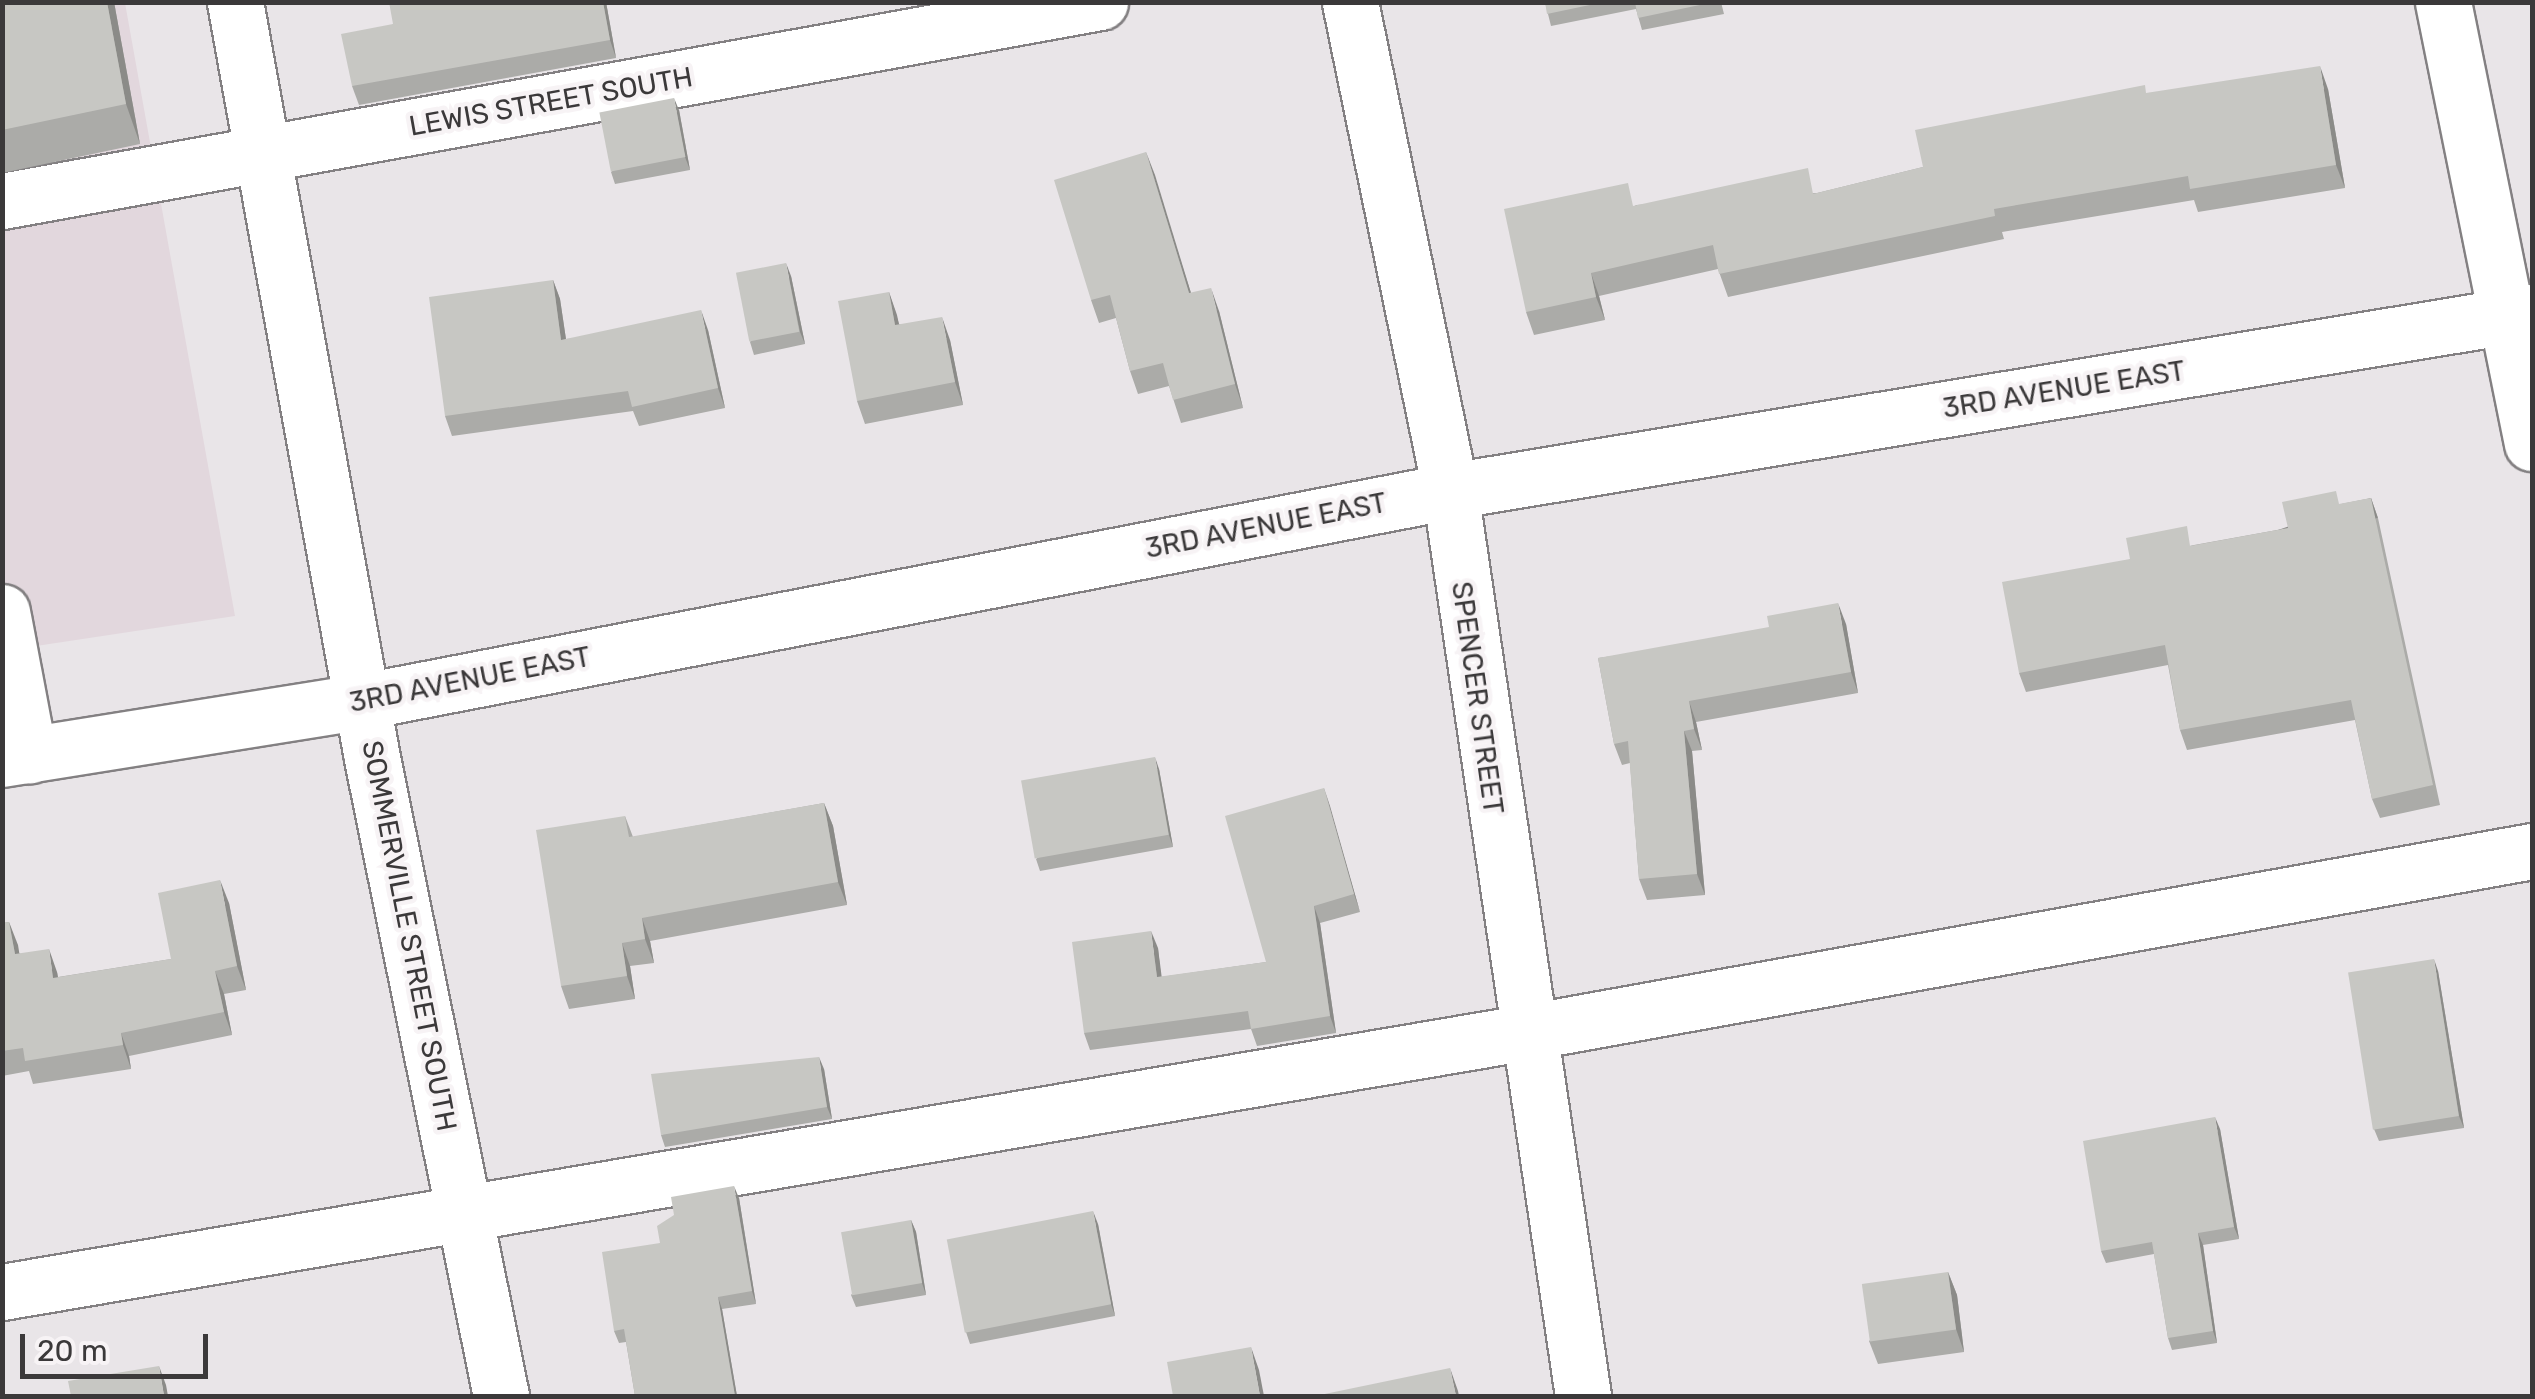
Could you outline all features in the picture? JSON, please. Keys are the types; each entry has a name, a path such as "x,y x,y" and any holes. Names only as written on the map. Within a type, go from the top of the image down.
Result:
{"street":[{"name":"SOMMERVILLE STREET SOUTH","path":"234,2 364,701 501,1396"},
{"name":"LEWIS STREET SOUTH","path":"2,202 1100,2"},
{"name":"SPENCER STREET","path":"1350,2 1450,491 1584,1396"},
{"path":"2443,2 2520,315 2532,443"},
{"name":"3RD AVENUE EAST","path":"16,757 364,701 1450,491 2520,315"},
{"path":"2,612 16,757"},
{"path":"2,1292 1528,1032 2532,851"}],"shaded area":[{"path":"2,3 125,3 235,616 3,651"}],"building":[{"path":"2,2 107,2 126,104 2,130"},
{"path":"389,2 603,2 610,40 352,86 341,34 393,24"},
{"path":"1545,2 1604,2 1547,14"},
{"path":"1635,2 1714,2 1638,18"},
{"path":"2320,66 2336,165 2190,189 2188,176 1994,209 1995,216 1719,274 1713,245 1591,273 1596,297 1526,312 1504,209 1628,183 1633,206 1808,168 1813,194 1923,167 1915,130 2145,85 2146,93"},
{"path":"674,98 685,157 611,171 599,113"},
{"path":"1146,152 1189,293 1211,288 1235,384 1173,400 1163,363 1130,371 1110,295 1091,300 1054,180"},
{"path":"786,263 799,332 749,341 736,273"},
{"path":"553,280 561,340 701,310 718,388 632,407 628,391 445,416 429,297"},
{"path":"889,292 895,325 942,317 955,382 857,401 838,301"},
{"path":"2336,491 2339,504 2371,498 2433,785 2372,799 2351,700 2180,730 2165,645 2019,673 2002,582 2130,559 2126,538 2187,526 2190,546 2288,528 2282,502"},
{"path":"1838,603 1851,672 1689,701 1694,729 1684,731 1697,874 1639,879 1628,741 1614,744 1598,658 1769,627 1767,616"},
{"path":"1155,757 1169,835 1035,858 1021,781"},
{"path":"1324,788 1354,894 1314,906 1330,1016 1251,1029 1248,1011 1084,1033 1072,942 1151,931 1157,977 1266,962 1225,816"},
{"path":"824,803 838,882 642,918 645,939 622,943 627,976 561,986 536,830 625,816 629,837"},
{"path":"220,880 237,966 215,971 224,1012 121,1033 123,1045 25,1061 23,1048 2,1051 2,923 9,922 15,954 49,949 53,978 171,959 158,893"},
{"path":"2434,959 2459,1116 2373,1130 2348,973"},
{"path":"819,1057 827,1107 661,1135 651,1074"},
{"path":"2215,1117 2234,1227 2198,1233 2213,1331 2168,1338 2152,1242 2101,1251 2083,1141"},
{"path":"734,1186 752,1291 718,1297 735,1396 635,1396 624,1329 614,1331 602,1252 660,1243 657,1226 674,1215 671,1197"},
{"path":"1093,1211 1111,1304 965,1333 947,1239"},
{"path":"911,1220 922,1283 852,1295 841,1232"},
{"path":"1948,1272 1956,1329 1870,1342 1862,1284"},
{"path":"1251,1347 1260,1396 1173,1396 1167,1362"},
{"path":"159,1366 164,1396 71,1396 68,1381"},
{"path":"1450,1368 1456,1396 1315,1396"}]}
